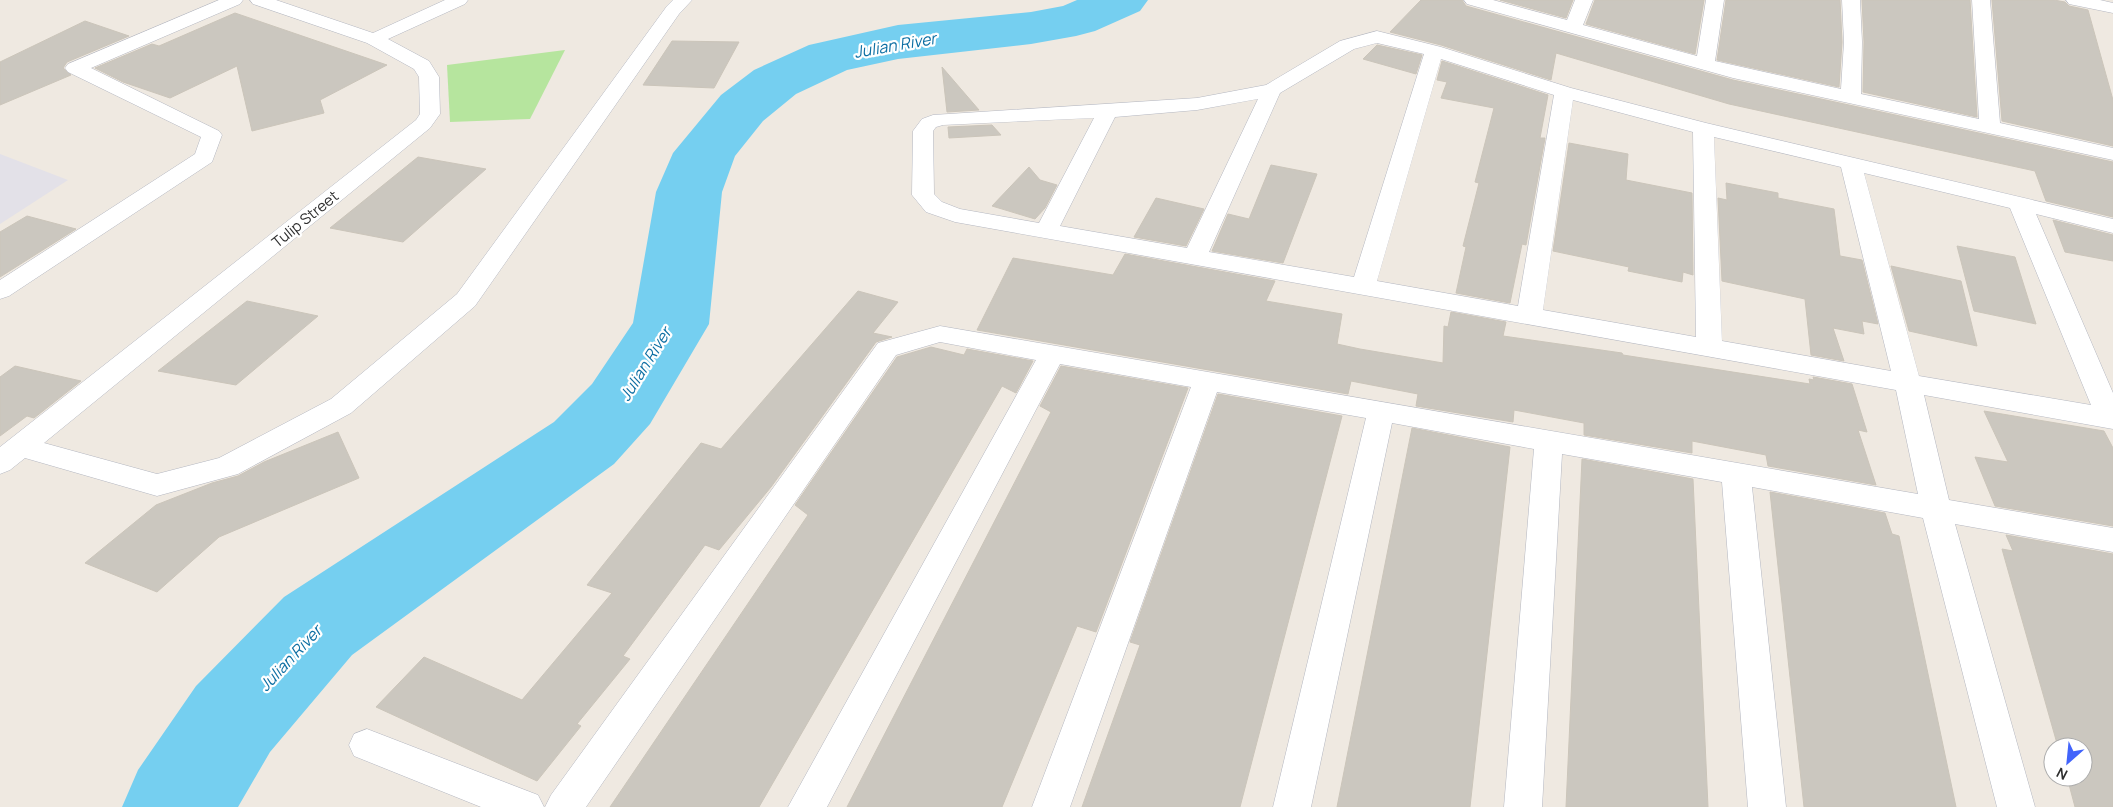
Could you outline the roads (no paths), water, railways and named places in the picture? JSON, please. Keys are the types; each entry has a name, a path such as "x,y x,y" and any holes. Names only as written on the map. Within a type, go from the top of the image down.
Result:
{"street":[{"path":"0,290 204,156 212,135 75,68 234,0"},
{"name":"Tulip Street","path":"0,463 423,124 430,114 430,77 422,65 374,39 260,0"},
{"path":"374,39 458,0"},
{"path":"21,447 157,485 228,466 341,406 466,300 673,10 683,0"},
{"path":"1473,0 1705,64 1851,98 2113,154"},
{"path":"1573,27 1584,0"},
{"path":"1705,64 1715,0"},
{"path":"1851,0 1853,42 1851,98"},
{"path":"1981,0 1990,128"},
{"path":"2075,0 2113,9"},
{"path":"2112,419 955,216 934,207 923,194 924,131 929,123 940,119 1108,111 1197,104 1272,90 1347,45 1377,37 1434,51 1564,92 1703,128 2113,226"},
{"path":"1363,287 1434,51"},
{"path":"1194,258 1272,90"},
{"path":"1528,316 1564,92"},
{"path":"1046,232 1108,111"},
{"path":"1703,128 1709,348"},
{"path":"1852,164 1908,384 1936,509 2016,807"},
{"path":"2019,202 2112,419"},
{"path":"564,807 887,350 940,334 2113,540"},
{"path":"807,807 1052,354"},
{"path":"1051,807 1207,382"},
{"path":"1292,807 1380,412"},
{"path":"1523,807 1549,442"},
{"path":"1736,475 1768,807"},
{"path":"367,745 525,807"}],"waterway":[{"name":"Julian River","path":"177,807 233,719 318,626 584,443 621,404 671,324 689,192 705,153 742,108 775,82 829,57 898,42 1031,28 1076,20 1122,0"}]}
